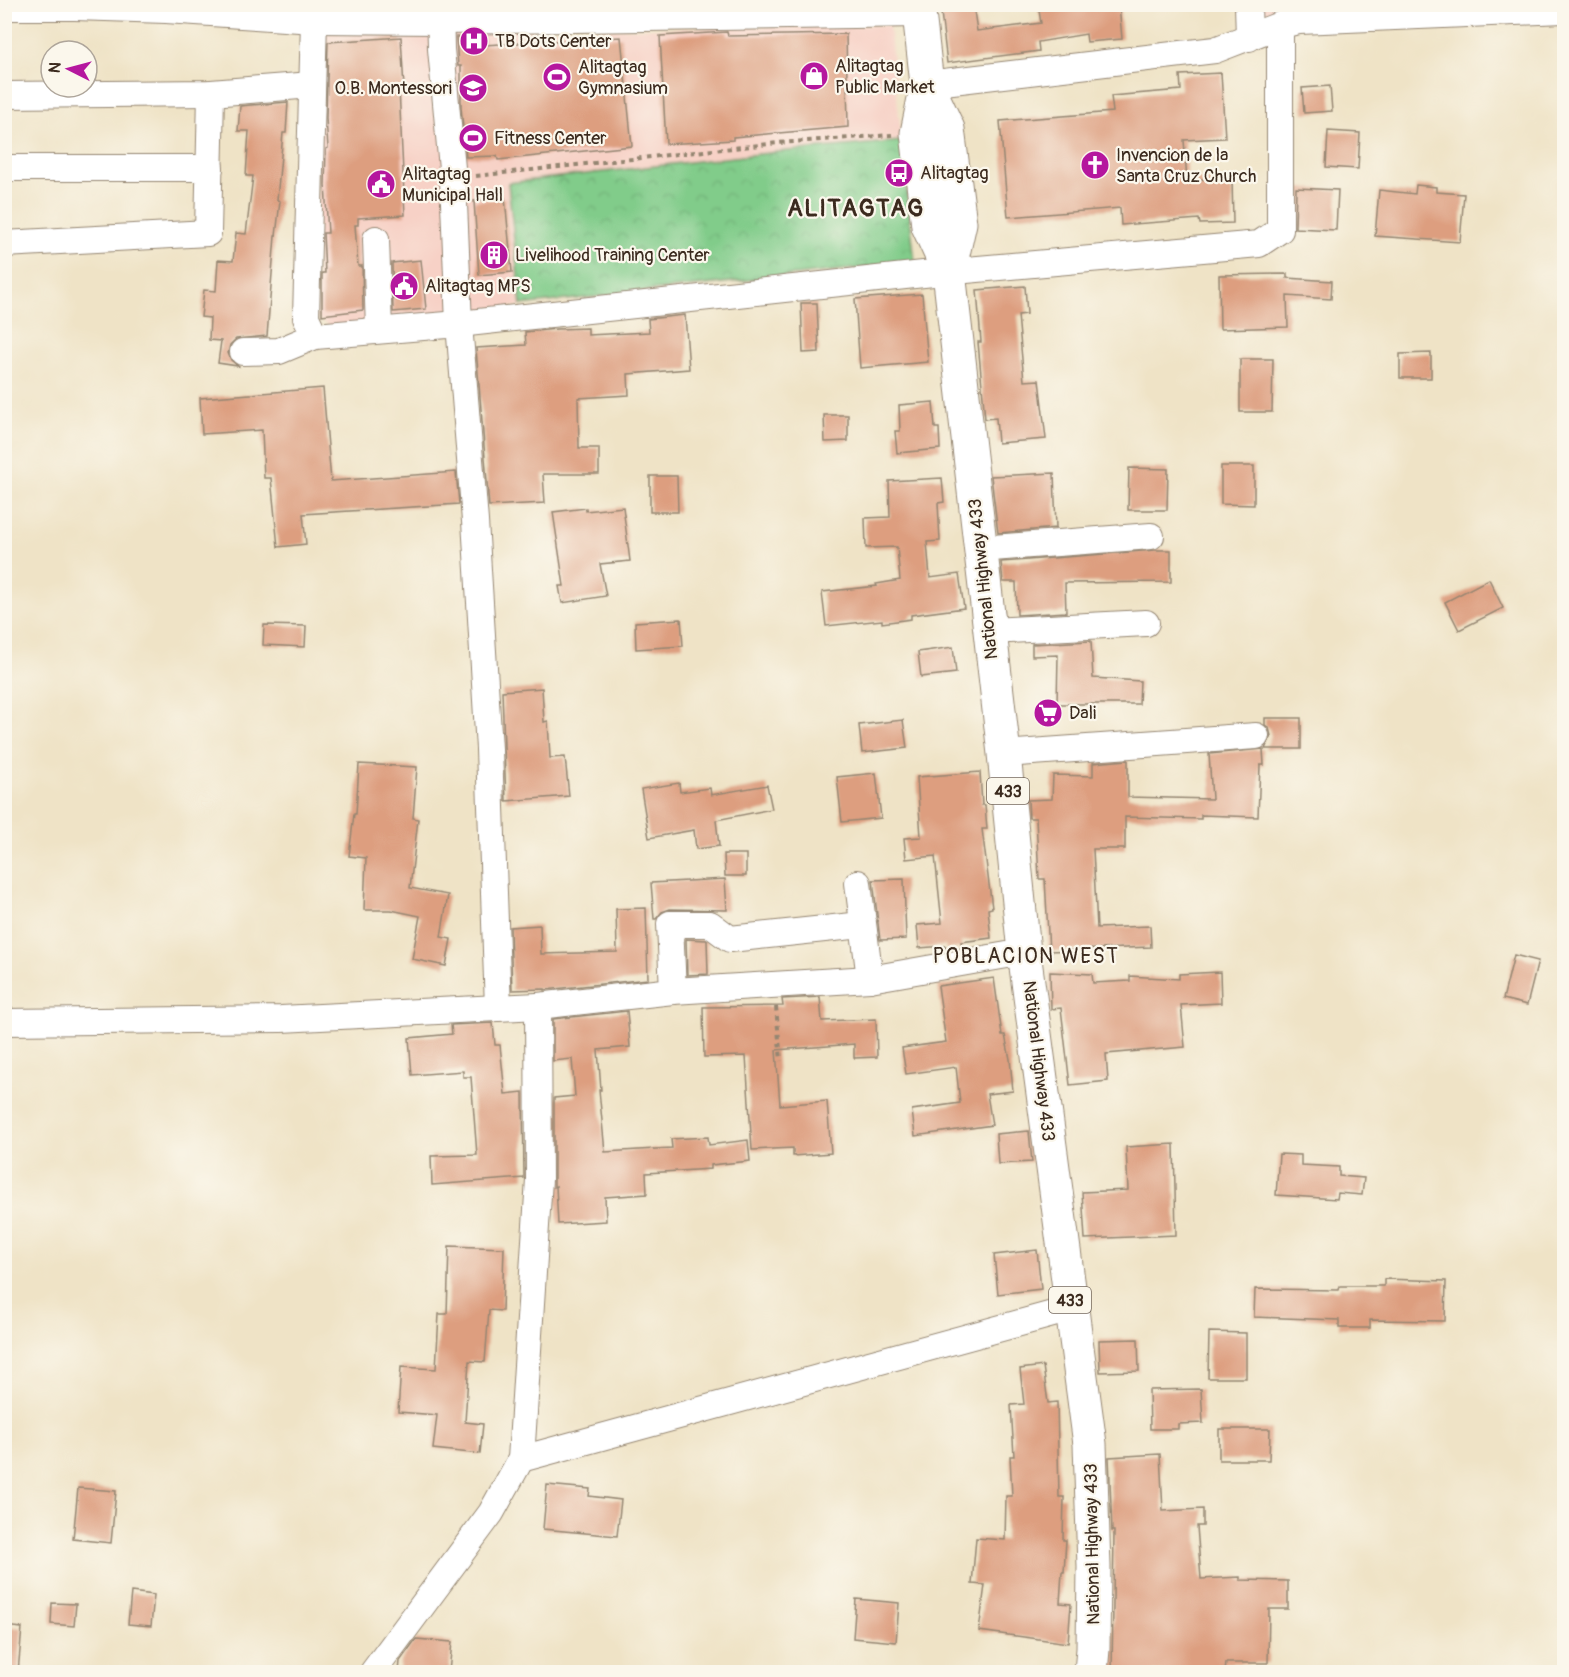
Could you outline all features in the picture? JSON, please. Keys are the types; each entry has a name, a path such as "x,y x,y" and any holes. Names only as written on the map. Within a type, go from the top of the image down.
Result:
{"main road":[{"name":"National Highway 433","path":"918,9 927,84 948,129 960,223 949,272"},
{"name":"National Highway 433","path":"927,84 917,133 928,226 949,272 1004,754 1024,952 1090,1444 1094,1567 1091,1672"}],"street":[{"path":"1248,4 1248,38"},
{"path":"4,7 166,7 304,15 918,9"},
{"path":"927,84 1215,50 1280,25 1299,21 1564,10"},
{"path":"440,13 453,179 459,324 475,521 488,738 498,1008"},
{"path":"304,15 312,85 306,317 315,336"},
{"path":"243,352 279,351 315,336 459,324 949,272 1259,244 1280,230 1280,25"},
{"path":"4,95 211,93 312,85"},
{"path":"4,244 208,233 211,93"},
{"path":"4,168 210,168"},
{"path":"375,239 379,330"},
{"path":"980,549 1151,536"},
{"path":"989,631 1146,624"},
{"path":"1004,754 1256,736"},
{"path":"858,883 870,979"},
{"path":"673,991 670,924 710,924 730,939 862,926"},
{"path":"4,1022 281,1019 538,1006 673,991 870,979 1024,952"},
{"path":"373,1672 491,1513 521,1459 540,1179 538,1006"},
{"path":"521,1459 1071,1309"}],"path":[{"path":"453,179 778,143 917,133"},
{"path":"774,986 781,1061"}],"shaded area":[{"path":"1258,5 1492,5 1258,13"},
{"path":"889,25 915,262 331,327 317,318 318,33"}],"green space":[{"path":"901,141 915,262 521,305 508,183 777,152"}],"building":[{"path":"940,4 973,4 977,31 1041,23 1038,4 1071,4 1072,9 1119,5 1122,39 1087,42 1086,34 1038,42 1039,51 947,63"},
{"path":"727,32 728,36 846,34 848,127 733,137 733,140 666,144 660,36"},
{"path":"401,37 404,88 399,88 405,215 358,218 358,225 355,225 358,266 362,266 363,310 322,315 322,273 325,273 323,233 328,233 325,185 326,149 328,148 326,118 328,42"},
{"name":"Alitagtag Gymnasium","path":"456,37 484,37 484,45 621,37 632,146 498,160 497,156 466,157 461,107 461,66 458,66"},
{"name":"Invencion de la Santa Cruz Church","path":"1221,73 1225,138 1184,140 1187,180 1232,178 1233,223 1200,224 1199,219 1121,225 1120,208 1008,217 1000,121 1113,112 1111,96 1181,90 1180,75"},
{"path":"1330,86 1332,111 1304,113 1302,88"},
{"path":"288,102 286,133 283,133 277,200 280,201 267,336 236,339 230,345 228,353 231,360 238,366 218,363 221,341 209,340 210,318 201,317 204,290 216,291 218,260 233,261 236,233 246,234 253,176 246,176 249,131 238,131 240,106"},
{"path":"1328,131 1360,133 1358,169 1326,167"},
{"path":"1416,185 1436,187 1436,192 1464,194 1460,242 1375,236 1379,190 1415,194"},
{"path":"1296,188 1338,190 1336,230 1295,228"},
{"path":"505,198 512,272 479,275 474,201"},
{"name":"Alitagtag MPS","path":"421,260 426,309 393,312 392,263"},
{"path":"1287,274 1287,278 1332,281 1331,299 1287,296 1288,327 1220,329 1219,275"},
{"path":"1025,286 1027,314 1018,315 1024,381 1039,380 1046,439 998,443 996,418 985,419 978,342 981,342 977,290"},
{"path":"922,294 928,362 860,368 855,299"},
{"path":"801,303 817,303 819,352 803,353"},
{"path":"685,315 689,369 628,374 629,395 578,398 579,448 599,448 599,474 543,474 545,503 489,506 476,348 526,345 525,332 557,329 588,328 588,335 649,332 648,319"},
{"path":"1431,353 1431,378 1400,378 1400,354"},
{"path":"1240,359 1273,359 1272,412 1240,412"},
{"path":"323,388 331,481 456,472 459,504 303,514 306,544 278,547 271,478 264,478 262,430 202,434 200,398"},
{"path":"933,402 935,428 939,428 940,449 897,453 895,431 900,431 899,405"},
{"path":"824,415 848,415 848,441 825,442"},
{"path":"1221,466 1254,466 1254,505 1221,504"},
{"path":"1129,468 1168,469 1167,510 1128,510"},
{"path":"1054,473 1056,528 998,533 991,476"},
{"path":"650,476 677,476 678,512 650,512"},
{"path":"942,478 944,502 938,503 940,541 927,542 930,578 959,574 964,608 911,615 911,619 882,623 882,620 826,626 822,592 877,586 876,584 900,580 897,547 866,548 865,518 890,517 889,481"},
{"path":"623,507 630,561 600,564 606,596 562,603 559,586 564,586 553,512"},
{"path":"1171,550 1171,582 1065,583 1066,612 1017,615 1016,582 1003,582 1001,562"},
{"path":"1489,579 1503,608 1459,630 1445,602"},
{"path":"681,619 683,646 636,649 635,622"},
{"path":"264,625 306,626 305,647 263,645"},
{"path":"1091,641 1093,678 1140,681 1139,704 1057,704 1058,655 1032,656 1032,644"},
{"path":"953,647 956,673 921,677 918,652"},
{"path":"542,688 544,722 548,721 550,758 565,757 569,796 506,801 502,691"},
{"path":"1265,718 1301,718 1301,749 1265,749 1271,736 1269,728 1265,725"},
{"path":"903,720 907,748 862,753 859,725"},
{"path":"1263,749 1264,765 1260,765 1258,817 1201,815 1201,819 1125,817 1125,849 1093,849 1097,928 1150,926 1151,947 1049,951 1045,879 1039,879 1036,818 1029,818 1028,800 1052,799 1053,775 1093,776 1093,763 1128,760 1128,797 1212,799 1209,754"},
{"path":"359,764 417,767 413,818 418,819 410,888 448,895 441,937 451,939 446,966 412,959 420,916 391,910 364,910 366,858 349,856 354,814 356,814"},
{"path":"980,772 982,805 985,805 987,829 982,829 992,908 988,909 991,938 961,942 962,948 946,949 945,946 919,948 917,925 942,923 935,856 906,859 904,838 921,837 917,777"},
{"path":"876,773 881,818 842,822 837,777"},
{"path":"679,783 680,792 710,788 711,795 767,785 772,809 716,820 719,846 696,849 694,830 649,838 641,789"},
{"path":"724,854 746,854 746,876 725,876"},
{"path":"725,879 727,910 670,909 654,919 651,883"},
{"path":"904,879 906,939 880,940 873,880"},
{"path":"646,908 648,979 545,990 512,990 510,927 540,925 541,954 617,952 616,909"},
{"path":"686,939 707,940 708,974 687,975"},
{"path":"1514,955 1538,961 1527,1005 1503,999"},
{"path":"1050,972 1092,974 1093,983 1130,981 1130,976 1179,979 1179,974 1220,972 1221,1003 1181,1005 1185,1047 1106,1054 1108,1081 1070,1085 1061,1008 1051,1009"},
{"path":"994,978 1002,1035 1005,1035 1010,1059 1013,1091 987,1094 992,1125 915,1136 912,1110 960,1103 956,1067 906,1074 902,1048 946,1042 938,986"},
{"path":"820,997 822,1021 876,1019 877,1057 854,1058 854,1044 776,1050 780,1105 827,1101 831,1153 793,1156 793,1148 752,1150 746,1056 704,1057 703,1007 783,1006 782,999"},
{"path":"627,1011 630,1047 598,1050 605,1152 672,1148 671,1139 708,1137 709,1145 748,1140 750,1161 711,1165 711,1169 646,1173 647,1194 605,1197 606,1221 558,1224 556,1186 554,1187 554,1098 575,1096 572,1059 553,1061 553,1019"},
{"path":"493,1023 495,1045 500,1045 505,1094 523,1092 524,1178 432,1185 431,1156 477,1155 471,1077 463,1077 463,1071 412,1075 409,1038 452,1034 451,1025"},
{"path":"1029,1131 1032,1162 998,1164 996,1134"},
{"path":"1174,1144 1176,1235 1085,1239 1082,1192 1128,1190 1126,1147"},
{"path":"1279,1154 1301,1155 1301,1165 1339,1167 1339,1176 1364,1178 1362,1195 1338,1193 1337,1199 1276,1195"},
{"path":"449,1246 504,1248 502,1311 489,1310 485,1362 469,1361 465,1422 483,1424 480,1454 433,1449 437,1415 398,1412 401,1367 436,1369 439,1314 447,1314"},
{"path":"1037,1250 1041,1289 998,1294 994,1255"},
{"path":"1384,1279 1446,1281 1445,1321 1370,1320 1370,1328 1339,1328 1339,1320 1254,1317 1255,1289 1339,1290 1340,1286 1384,1286"},
{"path":"1209,1332 1246,1333 1246,1378 1208,1378"},
{"path":"1138,1339 1139,1371 1100,1372 1099,1340"},
{"path":"1043,1366 1048,1403 1057,1402 1059,1497 1064,1497 1063,1540 1066,1540 1060,1603 1071,1604 1068,1643 979,1631 985,1585 972,1584 976,1538 1005,1540 1006,1496 1012,1496 1010,1456 1014,1456 1011,1405 1024,1404 1020,1369"},
{"path":"1201,1389 1203,1423 1178,1424 1178,1429 1150,1429 1149,1390"},
{"path":"1219,1429 1270,1429 1269,1460 1219,1460"},
{"path":"1160,1454 1163,1511 1203,1509 1203,1526 1197,1526 1201,1579 1240,1577 1240,1580 1288,1581 1288,1609 1269,1609 1268,1663 1226,1663 1225,1672 1112,1672 1114,1531 1112,1531 1109,1457"},
{"path":"547,1485 590,1489 589,1496 621,1500 617,1536 543,1529"},
{"path":"78,1488 116,1491 111,1543 73,1539"},
{"path":"131,1592 154,1595 151,1626 128,1624"},
{"path":"856,1599 899,1603 896,1642 853,1638"},
{"path":"52,1603 76,1604 74,1626 51,1624"},
{"path":"4,1626 22,1628 18,1672 4,1672"},
{"path":"416,1639 452,1642 449,1672 399,1672 400,1661"}],"place":[{"name":"TB Dots Center","path":"474,41"},
{"name":"Alitagtag Public Market","path":"814,76"},
{"name":"Alitagtag Gymnasium","path":"557,77"},
{"name":"O.B. Montessori","path":"473,88"},
{"name":"Fitness Center","path":"473,138"},
{"name":"Invencion de la Santa Cruz Church","path":"1095,165"},
{"name":"Alitagtag","path":"899,173"},
{"name":"Alitagtag Municipal Hall","path":"381,184"},
{"name":"Livelihood Training Center","path":"494,255"},
{"name":"Alitagtag MPS","path":"404,286"},
{"name":"Dali","path":"1048,713"}],"district":[{"name":"ALITAGTAG","path":"856,208"},
{"name":"POBLACION WEST","path":"1026,956"}]}
